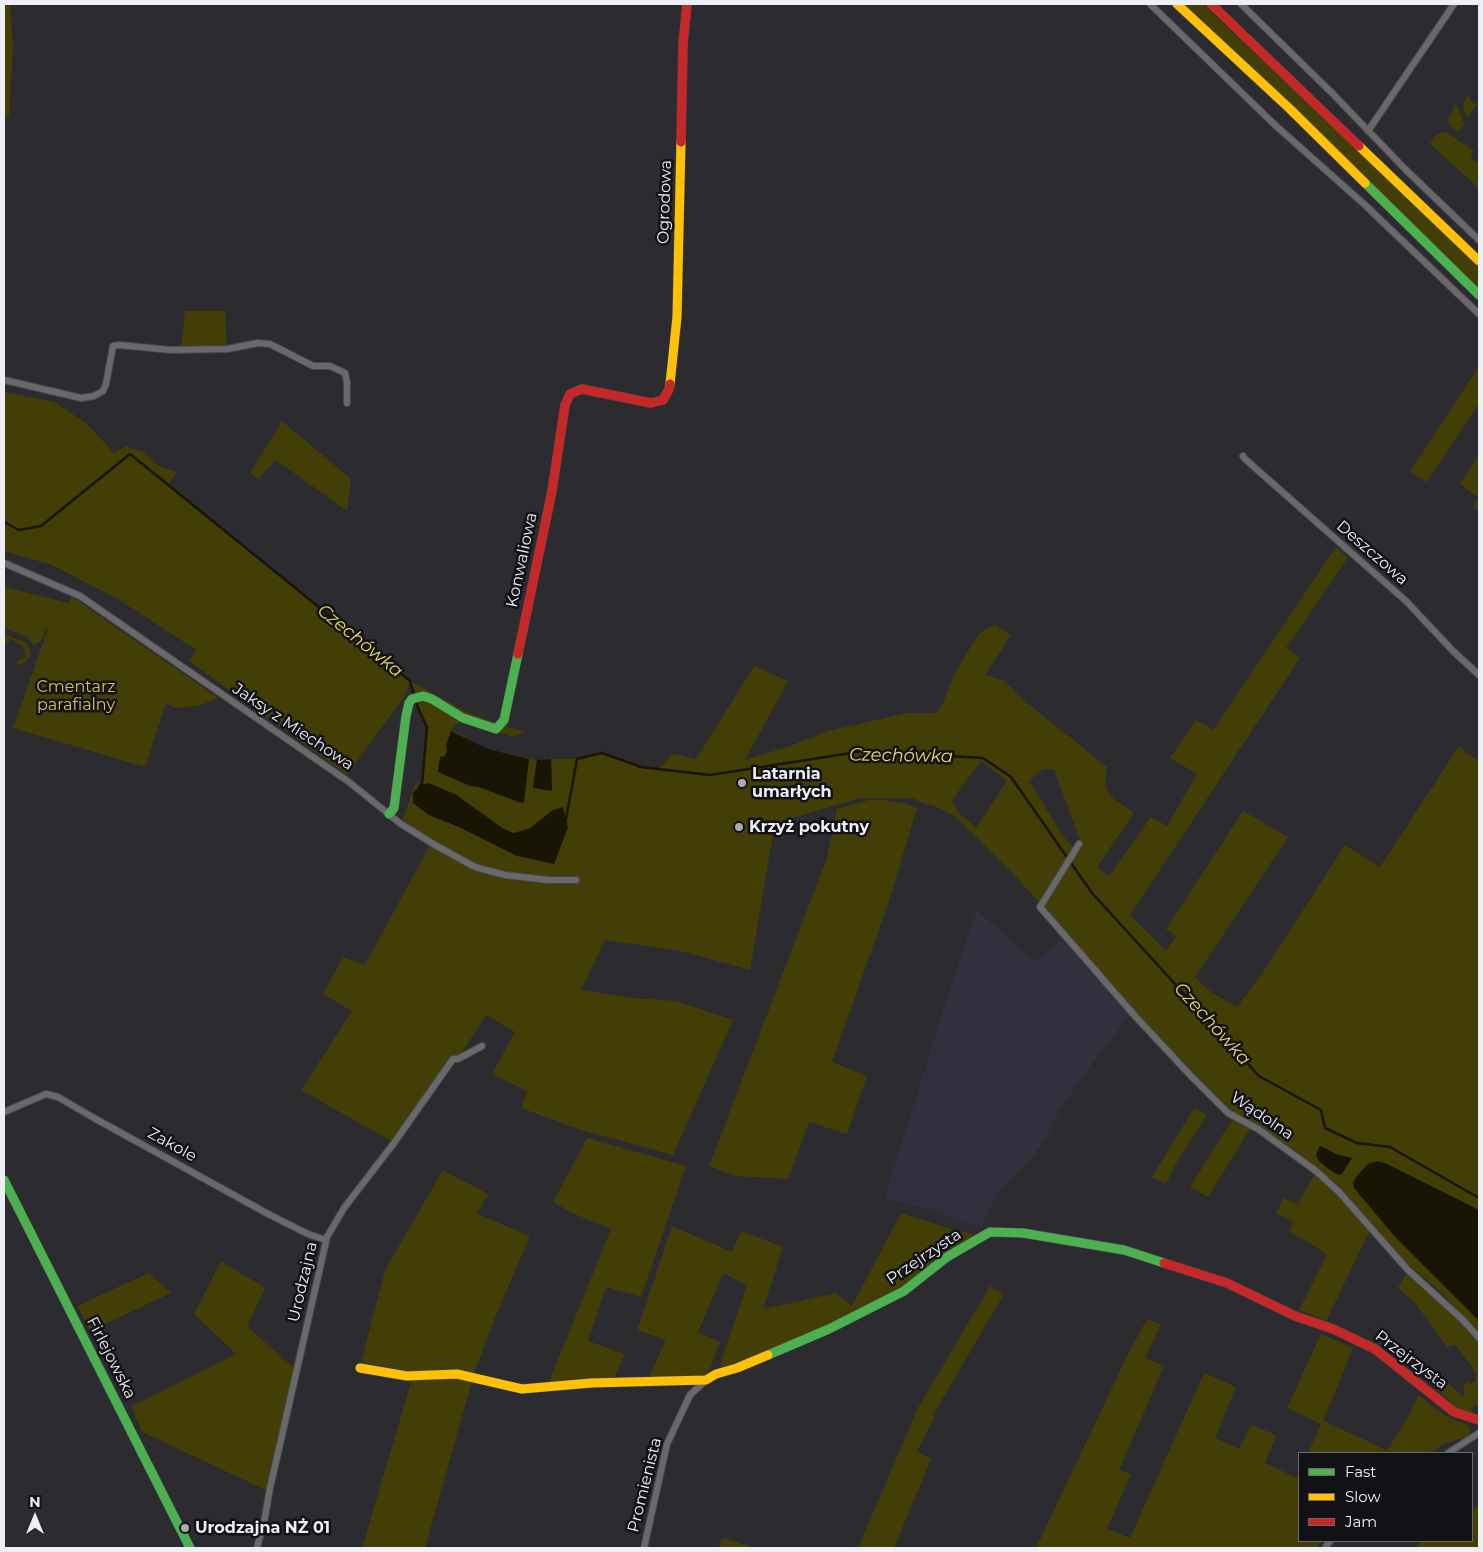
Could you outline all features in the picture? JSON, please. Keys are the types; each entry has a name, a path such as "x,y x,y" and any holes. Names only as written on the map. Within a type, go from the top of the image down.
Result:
{"street":[{"name":"Ogrodowa","path":"570,394 582,390 651,404 663,400 669,389 677,317 683,44 687,4"},
{"path":"1150,4 1275,124 1365,205 1479,314"},
{"path":"1177,4 1290,109 1479,295"},
{"path":"1211,4 1479,261"},
{"path":"1240,4 1479,240"},
{"path":"1368,131 1454,4"},
{"path":"4,380 81,398 94,396 103,391 106,384 112,346 171,350 227,349 258,343 270,344 313,366 330,366 345,373 347,403"},
{"name":"Konwaliowa","path":"389,814 394,808 409,703 412,699 423,696 432,699 463,718 496,729 504,720 552,491 565,405 570,394"},
{"name":"Deszczowa","path":"1243,456 1244,459 1406,601 1453,651 1479,675"},
{"name":"Jaksy z Miechowa","path":"4,563 80,596 349,782 401,824 431,843 475,867 520,878 576,880"},
{"name":"Wądolna","path":"1079,844 1040,907 1160,1043 1228,1113 1258,1129 1316,1171 1339,1192 1408,1270 1464,1320 1479,1338"},
{"name":"Urodzajna","path":"256,1548 265,1517 326,1240 344,1208 394,1143 453,1059 458,1059 482,1046"},
{"name":"Zakole","path":"4,1112 46,1094 53,1094 270,1215 308,1234 326,1240"},
{"name":"Firlejowska","path":"4,1180 190,1548"},
{"name":"Przejrzysta","path":"360,1368 407,1376 457,1374 522,1389 591,1383 706,1380 716,1374 737,1368 829,1329 904,1291 947,1257 990,1232 1033,1235 1124,1250 1227,1283 1294,1316 1333,1329 1375,1349 1454,1412 1479,1420"},
{"name":"Promienista","path":"644,1548 667,1444 690,1395 706,1380"},
{"path":"1450,1452 1479,1433"}],"shaded area":[{"path":"451,731 488,749 529,759 524,802 521,803 479,787 470,786 438,772 440,757 445,756 447,751 446,745"},
{"path":"551,759 552,791 533,788 537,760"},
{"path":"428,783 455,794 504,829 514,833 530,828 553,810 563,807 568,827 554,864 517,856 461,828 429,815 413,803 413,793 420,785"},
{"path":"977,910 1034,962 1061,939 1130,1015 1091,1065 1061,1108 1048,1134 1034,1155 997,1193 982,1226 966,1224 926,1208 884,1199 947,998"},
{"path":"1321,1146 1336,1154 1352,1158 1342,1174 1338,1175 1318,1160 1316,1155"},
{"path":"1377,1161 1385,1163 1479,1210 1479,1321 1396,1238 1354,1188 1353,1183 1356,1177 1368,1164"}],"green space":[{"path":"4,4 10,4 13,46 9,117 4,116"},
{"path":"1185,4 1203,4 1479,267 1479,289"},
{"path":"1468,94 1471,102 1477,104 1467,119 1463,105"},
{"path":"1456,103 1464,124 1458,132 1451,127 1448,119"},
{"path":"1446,132 1474,151 1470,158 1479,164 1479,188 1430,144 1439,133"},
{"path":"185,311 225,311 227,349 181,349"},
{"path":"1479,366 1479,403 1427,482 1410,472"},
{"path":"4,392 55,402 87,424 114,453 126,446 144,452 158,466 177,472 168,485 410,681 465,711 501,725 526,732 512,737 485,726 459,722 451,730 488,749 537,760 533,787 552,790 551,759 577,759 602,753 641,767 658,769 673,754 696,759 754,666 788,681 745,760 790,746 828,731 907,713 936,713 943,703 953,677 970,648 981,632 995,625 1011,635 985,675 1003,680 1027,703 1107,767 1105,784 1108,792 1114,799 1134,813 1097,867 1109,876 1151,817 1167,826 1197,774 1170,758 1196,720 1213,730 1336,547 1348,558 1286,648 1300,658 1130,915 1166,951 1176,936 1166,929 1243,811 1288,837 1195,977 1211,992 1237,1007 1263,972 1345,845 1380,867 1459,746 1479,762 1479,1333 1441,1292 1407,1263 1338,1185 1300,1154 1260,1126 1227,1109 1135,1016 1097,968 1017,878 956,817 915,799 860,798 775,823 750,970 681,951 605,940 581,990 633,998 676,1001 733,1020 673,1155 578,1129 521,1108 527,1091 492,1074 515,1032 486,1015 458,1059 394,1143 301,1090 352,1011 323,994 343,957 365,965 431,843 401,824 416,782 422,785 427,727 418,708 410,682 406,694 347,775 189,661 196,650 118,599 52,565 4,551","holes":["981,761 1007,781 976,828 957,811 952,800","1043,769 1054,769 1081,843 1077,852 1064,837 1029,781","1321,1146 1336,1155 1351,1158 1342,1174"]},
{"path":"282,421 351,479 347,511 276,460 258,479 250,473"},
{"path":"1479,455 1479,498 1460,484"},
{"path":"1479,498 1479,511 1473,507"},
{"name":"Cmentarz parafialny","path":"4,587 69,603 71,596 218,698 199,706 174,708 166,703 145,767 13,728 48,629 46,629 42,640 34,645 27,637 4,628"},
{"path":"4,634 25,642 29,647 31,654 25,663 17,665 17,661 26,656 24,647 10,639 10,643 4,643"},
{"path":"869,800 885,800 917,808 889,901 832,1062 867,1076 847,1134 809,1122 788,1179 735,1176 709,1166 827,858 837,809"},
{"path":"1194,1108 1207,1115 1177,1162 1166,1184 1152,1177"},
{"path":"1232,1120 1250,1129 1208,1197 1190,1187"},
{"path":"587,1138 686,1166 641,1297 606,1287 588,1341 625,1354 614,1378 548,1384 611,1229 570,1212 553,1202"},
{"path":"443,1170 488,1194 477,1214 530,1236 474,1373 458,1370 414,1372 361,1362 385,1270"},
{"path":"1316,1171 1371,1228 1326,1321 1299,1310 1327,1254 1290,1232 1293,1221 1276,1214 1283,1198 1298,1204"},
{"path":"901,1213 977,1235 900,1289 827,1327 736,1365 721,1369 721,1361 747,1285 723,1273 698,1332 720,1342 709,1372 703,1377 649,1377 666,1340 637,1330 672,1226 732,1252 741,1231 783,1247 763,1309 836,1293 852,1306"},
{"path":"221,1261 265,1288 247,1326 296,1370 266,1490 142,1432 131,1406 236,1354 194,1314"},
{"path":"1408,1270 1475,1333 1479,1344 1479,1396 1478,1407 1475,1405 1471,1409 1475,1412 1468,1412 1456,1407 1436,1389 1440,1384 1447,1382 1463,1397 1465,1391 1463,1385 1469,1381 1471,1384 1476,1380 1475,1377 1477,1375 1456,1345 1447,1347 1415,1303 1398,1288"},
{"path":"149,1273 171,1293 90,1331 77,1306"},
{"path":"990,1286 1004,1294 933,1415 935,1416 917,1451 931,1459 894,1548 858,1548 918,1408"},
{"path":"1147,1319 1161,1324 1145,1358 1164,1366 1119,1470 1131,1474 1107,1529 1130,1538 1204,1373 1236,1387 1215,1438 1239,1449 1251,1425 1276,1435 1265,1463 1297,1478 1298,1476 1298,1542 1320,1542 1317,1548 1036,1548 1129,1352"},
{"path":"1321,1334 1353,1348 1323,1421 1387,1450 1407,1419 1418,1395 1443,1414 1468,1425 1471,1430 1468,1436 1444,1444 1432,1452 1308,1452 1321,1424 1287,1408"},
{"path":"459,1377 472,1381 425,1548 362,1548 412,1379"},
{"path":"1479,1506 1479,1548 1415,1548 1420,1542 1473,1542 1473,1510"},
{"path":"722,1538 739,1543 757,1548 719,1548"}],"waterway":[{"name":"Czechówka","path":"4,522 19,530 41,526 130,454 410,681 418,708 427,727 422,785 420,785"},
{"name":"Czechówka","path":"564,820 566,819 577,759 602,753 641,767 710,775 864,751 983,758 1011,777 1092,893 1259,1076 1321,1110 1325,1128 1357,1143 1390,1147 1479,1198"}],"traffic: fast":[{"path":"1365,183 1479,295"},
{"path":"389,814 394,808 406,716 412,699 423,696 432,699 463,718 496,729 504,720 518,654"},
{"path":"4,1180 190,1548"},
{"path":"768,1355 829,1329 904,1291 947,1257 990,1232 1023,1233 1124,1250 1164,1263"}],"traffic: slow":[{"path":"1177,4 1290,109 1365,183"},
{"path":"670,384 677,317 681,142"},
{"path":"1359,146 1479,261"},
{"path":"360,1368 407,1376 457,1374 522,1389 591,1383 706,1380 716,1374 737,1368 768,1355"}],"traffic: jam":[{"path":"681,142 683,44 687,4"},
{"path":"1211,4 1359,146"},
{"path":"518,654 552,491 565,405 570,394 582,389 651,403 663,400 670,384"},
{"path":"1164,1263 1227,1283 1295,1316 1333,1329 1375,1349 1454,1412 1479,1420"}],"place":[{"name":"Latarnia umarłych","path":"742,783"},
{"name":"Krzyż pokutny","path":"739,827"},
{"name":"Urodzajna NŻ 01","path":"185,1528"}]}
